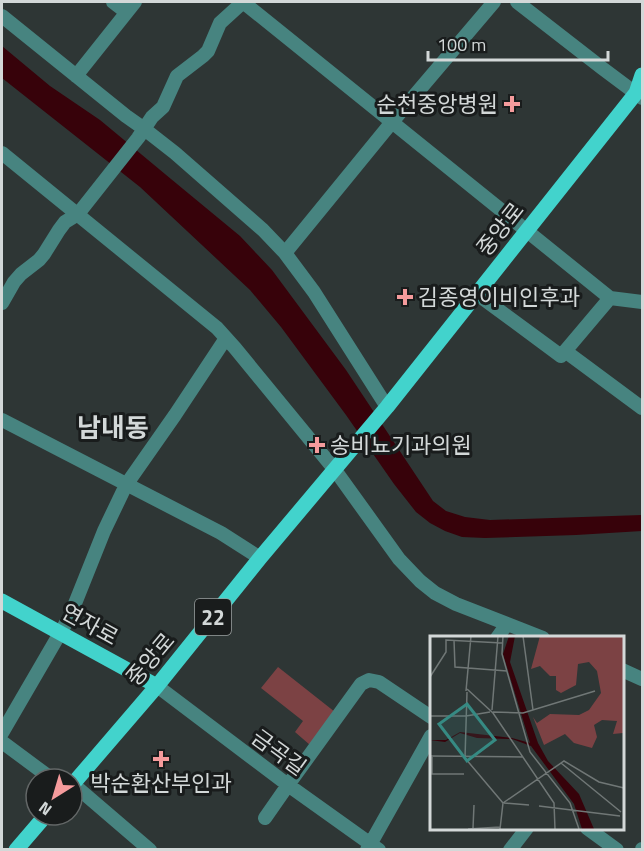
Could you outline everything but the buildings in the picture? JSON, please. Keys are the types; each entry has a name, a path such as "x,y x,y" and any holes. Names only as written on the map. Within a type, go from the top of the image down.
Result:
{"main road":[{"name":"중앙로","path":"84,770 157,686 260,558 353,449 526,231 639,95 642,75"},
{"name":"연자로","path":"2,602 157,686"},
{"path":"16,849 35,827"}],"street":[{"path":"76,76 130,7 113,2"},
{"path":"2,303 14,282 45,254 58,230 65,222 78,214 152,117 163,107 177,76 208,51 220,23 243,2 610,298 642,302"},
{"path":"285,253 494,2"},
{"path":"517,2 639,95"},
{"path":"2,16 126,116 141,133 175,153 254,222 285,253 314,292 387,407"},
{"path":"2,153 217,328 335,470 399,559 420,581 435,593 456,604 538,636"},
{"path":"477,294 561,356 610,298"},
{"path":"2,733 70,615 104,531 126,485 226,338"},
{"path":"565,351 642,408"},
{"path":"2,420 221,533 260,558"},
{"path":"498,636 507,624"},
{"path":"265,818 364,681 379,682 430,716"},
{"name":"금곡길","path":"157,686 373,848"},
{"path":"373,848 430,738"},
{"path":"2,742 36,767"},
{"path":"84,794 150,849"},
{"path":"510,849 526,830"},
{"path":"590,830 616,849"}],"shaded area":[{"path":"2,46 50,86 100,120 240,236 272,270 346,370 433,501 446,511 465,517 490,520 642,515 642,531 485,538 462,537 430,523 416,512 394,484 281,327 250,290 140,187 2,78"},
{"path":"278,667 335,712 310,745 295,732 303,721 261,688"}],"place":[{"name":"순천중앙병원","path":"512,104"},
{"name":"김종영이비인후과","path":"405,297"},
{"name":"송비뇨기과의원","path":"317,445"},
{"name":"박순환산부인과","path":"161,759"}],"district":[{"name":"남내동","path":"113,427"}]}
